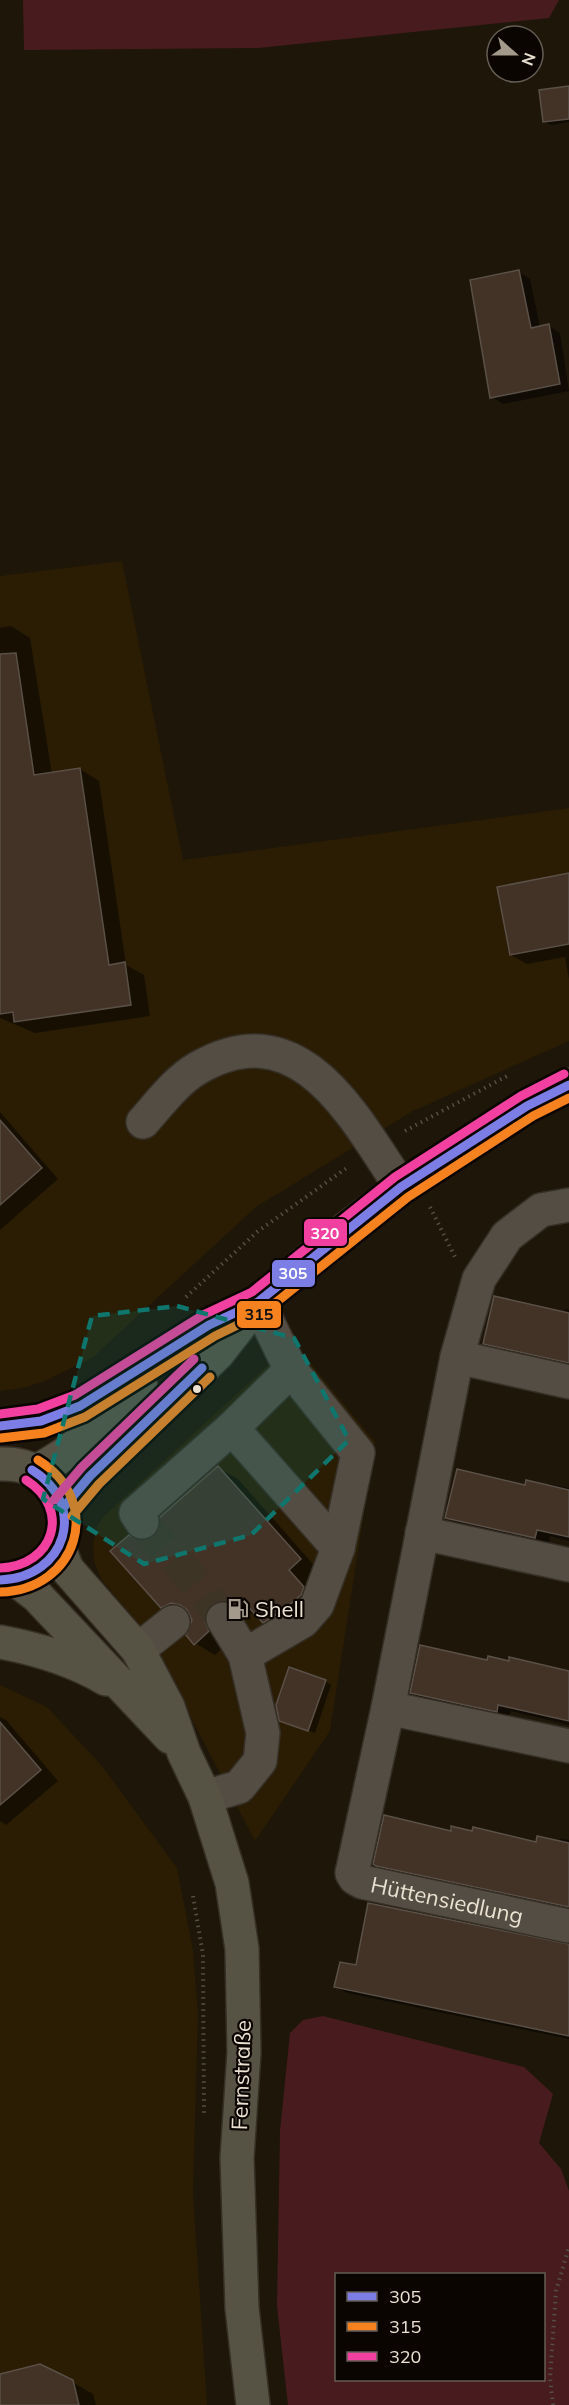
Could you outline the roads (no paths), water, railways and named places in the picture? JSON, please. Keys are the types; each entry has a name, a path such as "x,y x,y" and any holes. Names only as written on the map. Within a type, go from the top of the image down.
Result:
{"main road":[{"path":"63,1508 90,1476 218,1353 258,1302 347,1227 408,1183 527,1106 569,1085"},
{"path":"0,1426 41,1421 80,1406 209,1325 258,1302"},
{"path":"36,1472 68,1452 209,1325"},
{"path":"0,1464 20,1465 36,1472 48,1481 63,1508 64,1528 59,1548 48,1563 33,1574 8,1580"},
{"name":"Fernstraße","path":"59,1548 67,1569 138,1650 168,1707 184,1754 205,1797 232,1883 242,1950 244,2052 237,2157 242,2308 253,2405"},
{"name":"Fernstraße","path":"8,1580 37,1596 128,1691 184,1754"},
{"path":"0,1642 36,1649 78,1663 128,1691"}],"street":[{"path":"143,1122 198,1068 246,1050 278,1053 305,1065 360,1122 375,1148 408,1183"},
{"name":"Hüttensiedlung","path":"569,1205 541,1210 507,1236 479,1279 457,1357 388,1708 352,1874 355,1878 569,1926"},
{"path":"245,1654 303,1621 317,1605 338,1548 358,1453 291,1370 258,1302"},
{"path":"457,1357 569,1382"},
{"path":"142,1522 136,1513 232,1428 291,1370"},
{"path":"232,1428 338,1548"},
{"path":"423,1533 569,1564"},
{"path":"205,1797 239,1787 260,1761 263,1733 245,1654 223,1619"},
{"path":"138,1650 173,1622"},
{"path":"388,1708 569,1746"}],"tunnel":[{"path":"142,1522 205,1594 223,1619"}],"place":[{"name":"Shell","path":"238,1609"}]}
